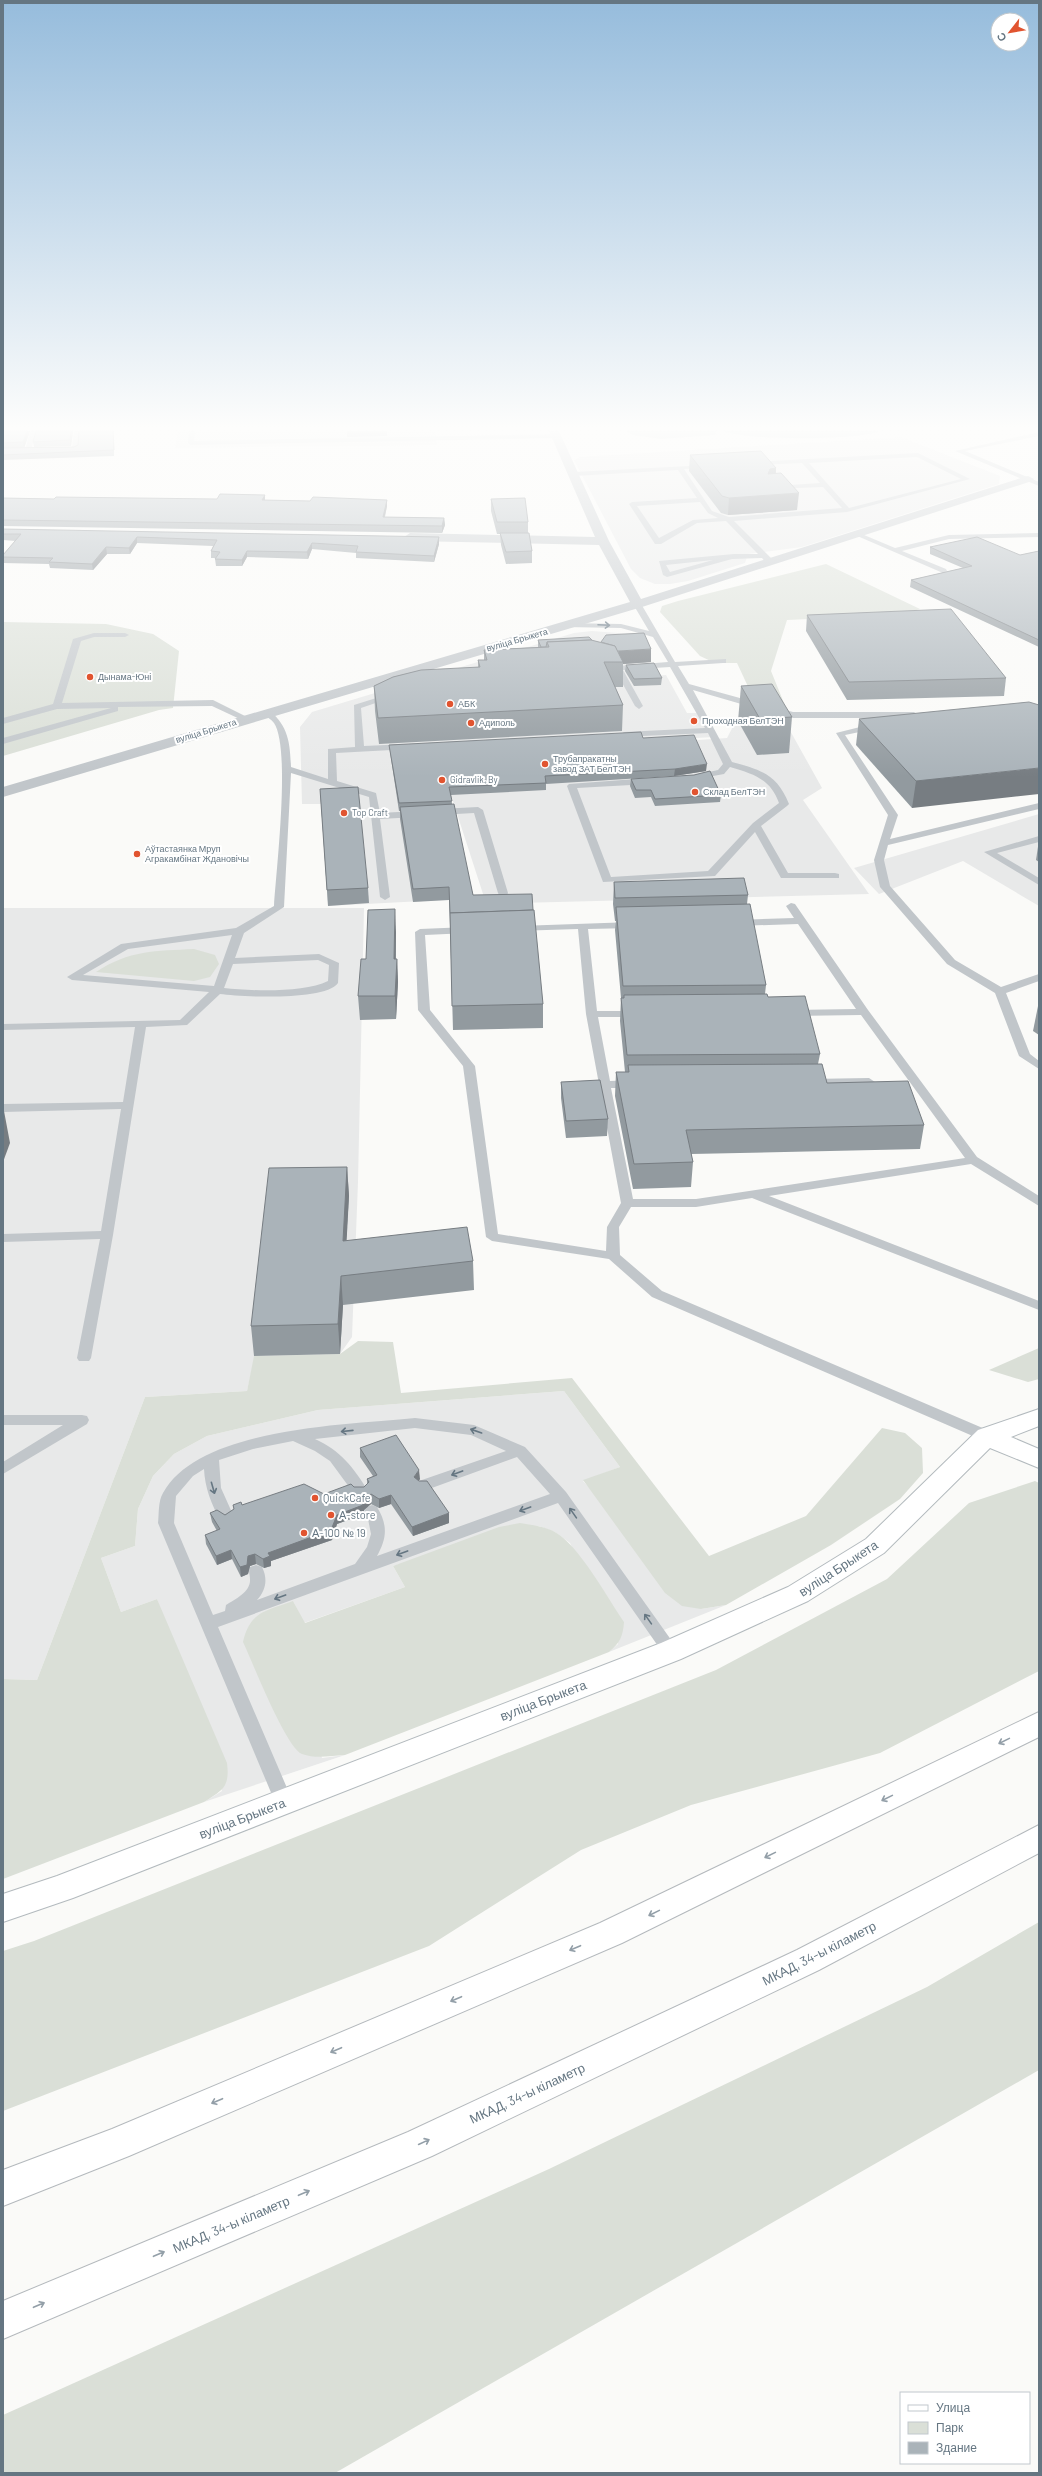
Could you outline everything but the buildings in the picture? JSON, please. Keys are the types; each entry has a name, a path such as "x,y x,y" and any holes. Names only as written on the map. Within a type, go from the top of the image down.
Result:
{"main road":[{"name":"вуліца Брыкета","path":"3,1908 62,1888 671,1651 798,1594 875,1546 987,1436 1039,1417"},
{"path":"987,1436 1039,1459"},
{"path":"3,2188 117,2144 611,1933 1039,1724"},
{"name":"МКАД, 34-ы кіламетр","path":"3,2320 420,2144 808,1960 1039,1838"}],"street":[{"path":"606,547 637,604"},
{"name":"вуліца Брыкета","path":"3,792 637,604 766,558 809,547"}],"lane":[{"path":"755,547 766,558"},
{"path":"887,547 943,571"},
{"path":"895,550 908,547"},
{"path":"734,556 676,574 667,574 662,562 734,556 766,558"},
{"path":"637,604 686,686 728,764 760,773 779,788 784,804 756,825 711,874 607,880 572,786 663,780"},
{"path":"565,625 621,626 656,635"},
{"path":"57,706 77,639 94,635 125,634"},
{"path":"598,663 618,668 672,663 723,661"},
{"path":"618,668 639,706"},
{"path":"686,686 793,715 896,716 926,714"},
{"path":"360,749 357,706 402,692"},
{"path":"3,721 57,706 213,703 247,719"},
{"path":"3,741 134,704"},
{"path":"228,961 319,957 334,963 332,982 319,990 248,994 72,977 125,946 238,931 279,907 287,770 286,746 278,722 267,713"},
{"path":"896,716 879,725 840,733 893,815 880,860 885,887 951,962 1000,991 1025,1056 1039,1066"},
{"path":"615,735 710,730"},
{"path":"333,783 331,751 416,746"},
{"path":"686,778 721,772 728,764"},
{"path":"287,770 373,795 385,897"},
{"path":"885,843 1039,806"},
{"path":"375,816 478,810 503,893"},
{"path":"756,825 785,876 836,876"},
{"path":"1039,838 989,852 1039,882"},
{"path":"791,906 864,1012 973,1160 1039,1202"},
{"path":"723,923 801,921"},
{"path":"505,929 645,925"},
{"path":"583,926 592,1014 627,1203 613,1227 613,1256"},
{"path":"482,930 420,932 424,1010 469,1066 492,1237 613,1256 657,1294 987,1436"},
{"path":"3,1027 183,1023 218,990 238,931"},
{"path":"1000,991 1039,977"},
{"path":"778,1013 864,1012"},
{"path":"592,1014 646,1014"},
{"path":"84,1358 107,1235 141,1024"},
{"path":"796,1083 883,1082"},
{"path":"899,1082 915,1082"},
{"path":"605,1084 644,1084"},
{"path":"3,1108 128,1105"},
{"path":"627,1203 696,1203 756,1195 973,1160"},
{"path":"756,1195 1039,1306"},
{"path":"3,1238 107,1235"},
{"path":"3,1420 82,1420 3,1469"},
{"path":"284,1802 210,1623 166,1523 169,1495 188,1472 212,1457 252,1444 294,1436 415,1423 474,1430 520,1451 561,1496 671,1651"},
{"path":"294,1436 321,1446 342,1464 360,1491"},
{"path":"424,1485 520,1451"},
{"path":"212,1457 211,1480 217,1502 226,1517"},
{"path":"210,1623 561,1496"},
{"path":"362,1568 375,1548 379,1534 379,1522 372,1511"},
{"path":"210,1623 254,1593 258,1584 256,1571"}],"shaded area":[{"path":"619,547 803,547 748,554 745,563 688,581 670,584 655,584 640,578 631,569"},
{"path":"592,631 631,634 653,676 666,675 687,713 702,713 714,737 423,753 461,899 328,906 321,804 302,804 300,727 312,712 574,633"},
{"path":"738,717 783,718 822,788 803,800 869,894 482,904 509,892 484,897 439,758 727,738"},
{"path":"1039,814 1039,906 963,861 879,894 854,868"},
{"path":"3,908 364,908 358,1182 352,1337 340,1354 255,1356 247,1391 145,1397 37,1680 3,1679"},
{"path":"564,1391 620,1467 583,1481 701,1609 726,1605 609,1652 618,1644 570,1543 555,1532 539,1526 393,1566 405,1587 304,1623 293,1601 322,1758 345,1755 204,1802 222,1791 157,1599 121,1612 101,1558 135,1546 138,1509 153,1476 174,1454 207,1436 318,1410"}],"green space":[{"path":"826,564 920,609 899,615 787,620 771,671 786,708 758,708 737,663 715,663 700,656 660,612 662,606 678,601"},
{"name":"Дынама-Юні","path":"3,622 106,624 153,634 179,651 173,708 159,710 3,756"},
{"path":"194,949 215,955 219,964 210,977 194,981 96,972 120,959 143,953"},
{"path":"358,1341 393,1342 401,1393 572,1378 709,1556 806,1516 882,1428 905,1433 922,1448 923,1473 900,1499 831,1545 726,1605 701,1609 682,1606 665,1593 583,1480 620,1467 564,1391 318,1410 207,1436 174,1454 153,1476 138,1509 135,1546 101,1558 121,1612 157,1599 227,1763 228,1771 226,1783 220,1791 204,1802 3,1879 3,1679 37,1680 145,1397 247,1391 254,1356 340,1354"},
{"path":"1039,1348 1039,1379 1028,1382 989,1370"},
{"path":"1035,1481 1039,1483 1039,1671 880,1753 691,1805 581,1850 429,1946 3,2111 3,1951 34,1941 716,1670 887,1579 969,1503"},
{"path":"520,1523 542,1527 555,1532 574,1548 583,1560 624,1622 620,1639 613,1649 609,1652 345,1755 323,1757 307,1756 295,1748 287,1737 279,1721 243,1642 250,1624 255,1618 267,1610 293,1601 305,1623 405,1587 393,1566 499,1527"},
{"path":"1039,1922 1039,2070 335,2473 3,2473 3,2415 549,2169 927,1987"}],"place":[{"name":"Дынама-Юні","path":"90,677"},
{"name":"АБК","path":"450,704"},
{"name":"Проходная БелТЭН","path":"694,721"},
{"name":"Адиполь","path":"471,723"},
{"name":"Трубапракатны завод ЗАТ БелТЭН","path":"545,764"},
{"name":"Gidravlik. By","path":"442,780"},
{"name":"Склад БелТЭН","path":"695,792"},
{"name":"Top Craft","path":"344,813"},
{"name":"Аўтастаянка Мруп Агракамбінат Ждановічы","path":"137,854"},
{"name":"QuickCafe","path":"315,1498"},
{"name":"А-store","path":"331,1515"},
{"name":"А-100 № 19","path":"304,1533"}]}
